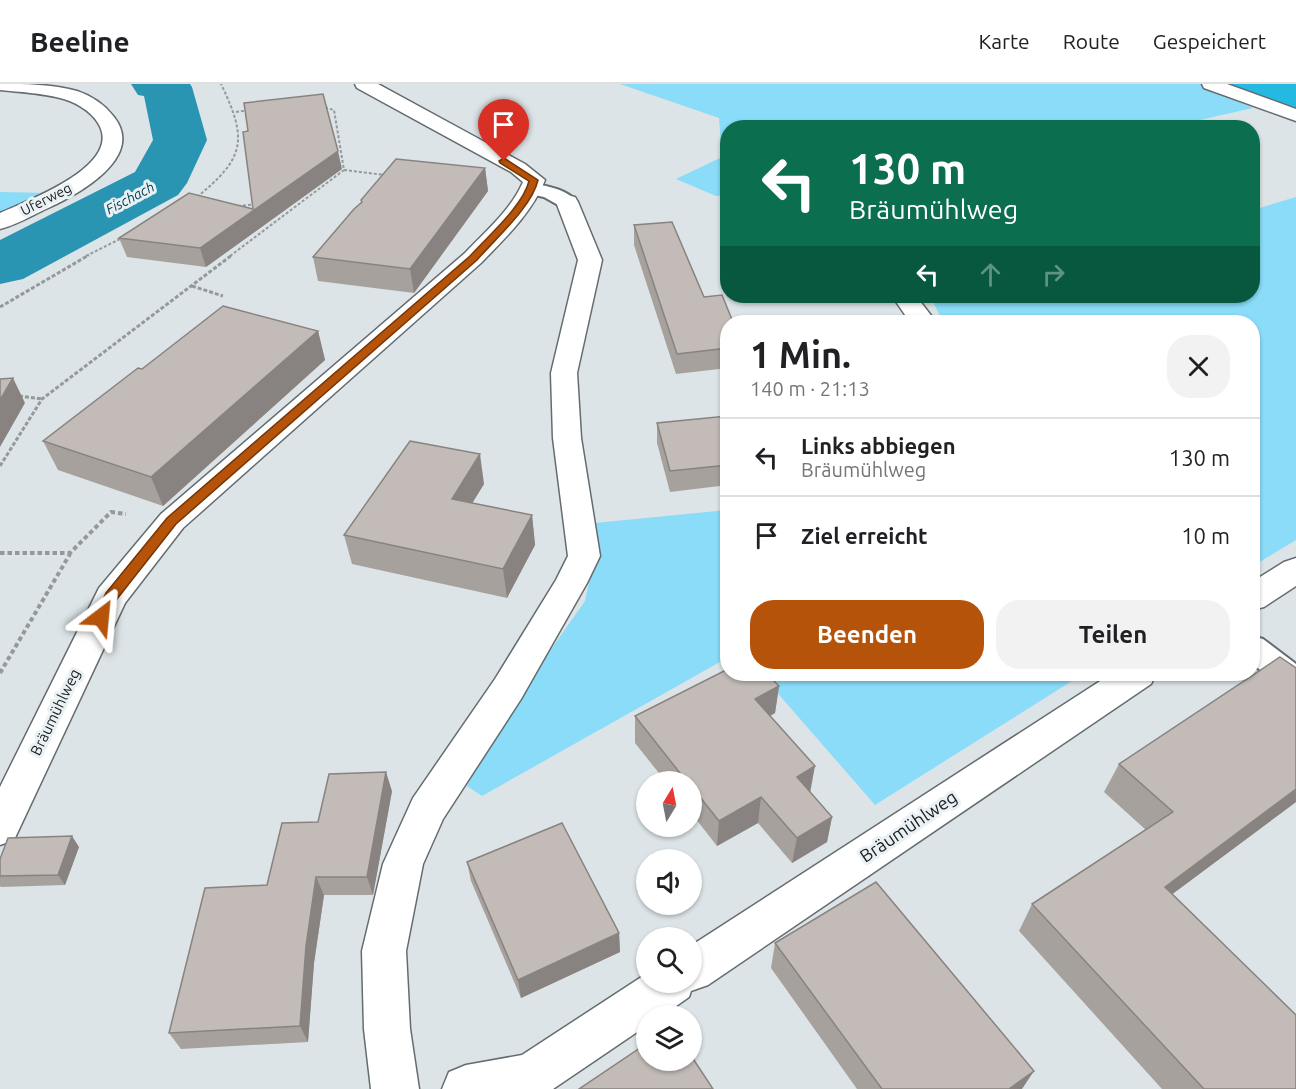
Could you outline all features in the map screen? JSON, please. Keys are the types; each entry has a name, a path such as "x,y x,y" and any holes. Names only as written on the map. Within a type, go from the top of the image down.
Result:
{"street":[{"name":"Uferweg","path":"0,84 68,94 87,102 104,116 114,134 111,151 96,168 71,188 0,222"},
{"path":"364,84 518,168 534,180 531,189"},
{"path":"1210,84 1296,115"},
{"name":"Bräumühlweg","path":"0,828 111,597 172,521 473,258 512,215 531,189"},
{"path":"395,1089 387,1029 384,951 404,864 427,810 508,689 571,583 584,556 578,500 567,438 564,373 590,260 567,202"},
{"path":"1260,593 1296,570"},
{"name":"Bräumühlweg","path":"702,963 1116,681"},
{"path":"466,1089 530,1077 656,993"}],"lane":[{"path":"531,189 550,193 567,202"},
{"path":"1260,653 1296,680"}],"path":[{"path":"195,198 221,178 239,151 236,112 221,84"},
{"path":"317,105 334,110 344,170"},
{"path":"236,112 258,109"},
{"path":"0,466 42,399 344,170 389,175"},
{"path":"295,200 306,199"},
{"path":"227,208 261,204"},
{"path":"0,307 87,256 128,236"},
{"path":"192,286 223,296"},
{"path":"10,395 42,399"},
{"path":"0,673 70,553 111,512 172,521"},
{"path":"0,552 70,553"}],"shaded area":[{"path":"620,84 1201,84 1253,108 1200,120 720,120 720,131 719,118"},
{"path":"1216,84 1296,84 1296,109"},
{"path":"720,158 720,196 676,179"},
{"path":"0,192 53,193 0,219"},
{"path":"1296,197 1296,540 1260,562 1260,315 940,315 934,304 1260,303 1260,208"},
{"path":"720,511 720,662 482,796 467,786 492,733 585,601 595,554 595,523"},
{"path":"767,681 1072,681 875,805"}],"building":[{"path":"323,94 338,151 200,248 119,238 189,193 253,209 243,132 248,131 244,103"},
{"path":"396,159 485,168 410,269 313,257 362,202 361,200"},
{"path":"672,222 704,297 720,295 720,303 725,303 730,315 720,315 720,349 677,354 634,225"},
{"path":"223,306 318,331 151,477 43,441 138,368 142,369"},
{"path":"13,378 0,400 0,379"},
{"path":"720,417 720,466 670,471 657,423"},
{"path":"410,441 480,454 452,499 532,515 503,569 344,535"},
{"path":"1280,657 1296,668 1296,789 1165,887 1296,1015 1296,1089 1204,1089 1032,904 1173,812 1119,764 1244,681 1260,681 1260,670"},
{"path":"720,673 720,681 774,681 779,686 755,699 815,766 797,777 832,817 797,838 761,797 719,821 702,800 702,771 678,771 635,716"},
{"path":"386,772 367,877 316,877 306,946 300,1026 169,1033 205,888 267,885 282,823 318,822 329,774"},
{"path":"562,823 619,933 518,980 467,862"},
{"path":"72,836 58,875 0,876 0,859 8,838"},
{"path":"876,882 1034,1071 1009,1089 882,1089 775,943"},
{"path":"636,1051 636,1071 701,1071 713,1089 579,1089"}],"waterway":[{"name":"Fischach","path":"0,265 158,183 180,140 167,87 156,84"}],"route":[{"path":"101,617 111,597 172,521 473,258 512,215 531,189 534,180 504,161"}]}
